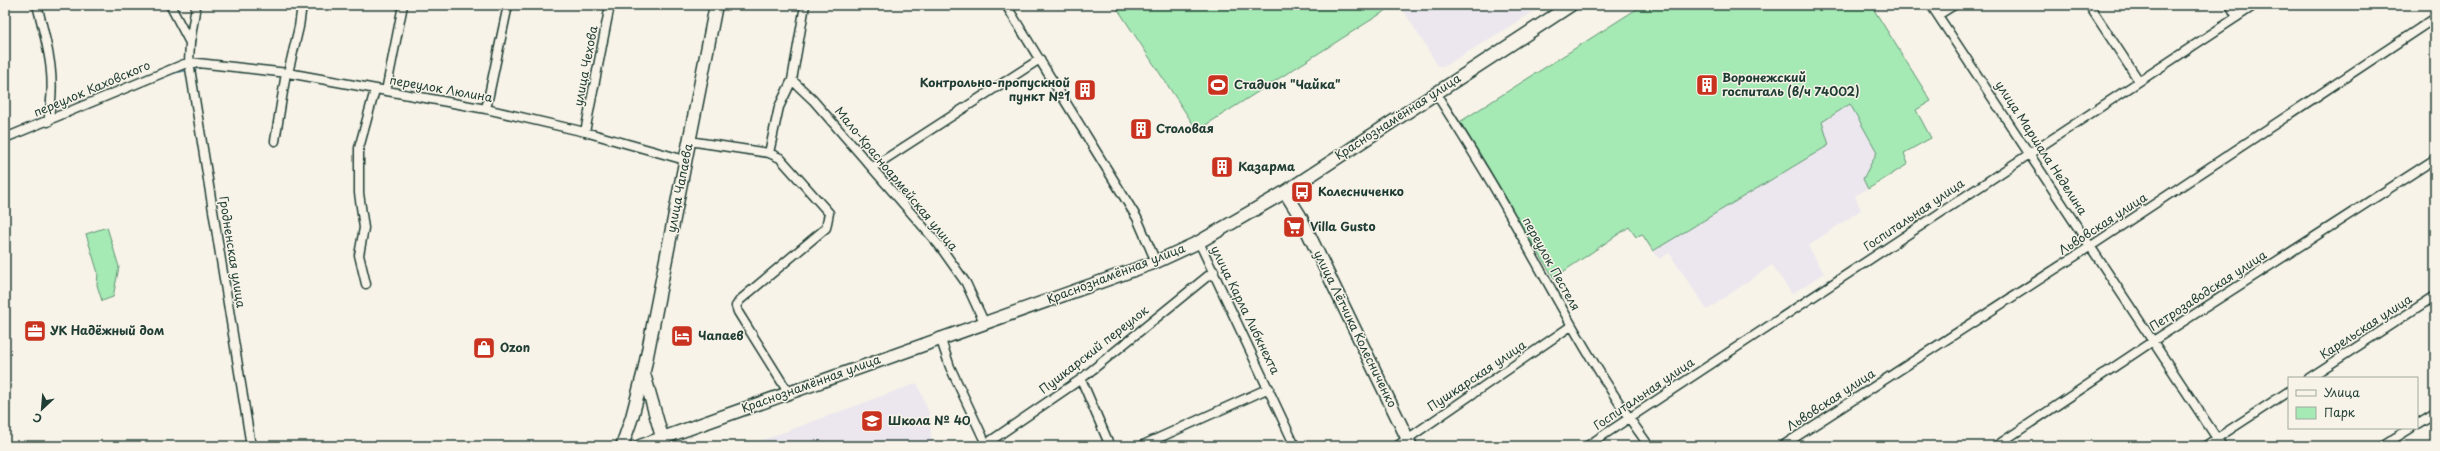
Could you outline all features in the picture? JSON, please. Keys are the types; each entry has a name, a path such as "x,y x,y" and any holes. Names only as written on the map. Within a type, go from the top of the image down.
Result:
{"street":[{"path":"37,5 53,72 53,98 48,122"},
{"path":"170,5 190,43"},
{"name":"Гродненская улица","path":"196,5 190,43 189,62 252,446"},
{"path":"275,140 287,73 299,27 302,5"},
{"path":"386,91 403,5"},
{"path":"486,109 508,5"},
{"name":"улица Чехова","path":"585,132 610,5"},
{"name":"улица Чапаева","path":"622,446 632,417 644,372 716,5"},
{"path":"769,153 779,107 792,80 805,5"},
{"path":"1006,5 1137,218 1156,262"},
{"name":"Краснознамённая улица","path":"640,446 662,436 1156,262 1199,242 1285,192 1435,92 1570,5"},
{"name":"улица Маршала Неделина","path":"1931,5 2030,152 2222,446"},
{"path":"1938,15 1954,5"},
{"path":"2088,5 2139,81"},
{"path":"2230,5 2237,17"},
{"name":"Госпитальная улица","path":"1587,446 2030,152 2255,5"},
{"name":"Львовская улица","path":"1782,446 2090,246 2435,18"},
{"path":"873,167 1040,59"},
{"name":"переулок Каховского","path":"5,138 48,122 189,62"},
{"name":"переулок Люлина","path":"189,62 287,73 486,109 585,132 685,160"},
{"name":"Мало-Красноармейская улица","path":"792,80 813,100 873,167 939,245 966,283 984,322"},
{"path":"366,284 359,255 364,228 359,193 359,148 375,90"},
{"name":"переулок Пестеля","path":"1435,92 1512,217 1572,326 1629,418 1649,446"},
{"path":"689,141 769,153 780,158 829,213 826,228 740,300 736,306 738,312 788,392"},
{"name":"Петрозаводская улица","path":"1996,446 2153,341 2435,159"},
{"name":"улица Лётчика Колесниченко","path":"1285,192 1300,216 1409,442"},
{"name":"улица Карла Либкнехта","path":"1199,242 1214,271 1295,446"},
{"name":"Пушкарский переулок","path":"940,338 950,367 987,445 1081,379 1214,271"},
{"name":"Карельская улица","path":"2311,377 2435,296"},
{"name":"Пушкарская улица","path":"1397,446 1409,442 1572,326"},
{"name":"улица Чапаева","path":"644,372 662,436"},
{"path":"1081,379 1110,446"},
{"name":"улица Карла Либкнехта","path":"1141,446 1269,388"},
{"path":"2205,446 2288,392"},
{"path":"2418,423 2435,413"},
{"path":"2382,446 2409,429"}],"shaded area":[{"path":"1400,5 1536,5 1538,9 1445,66 1438,66"},
{"path":"1643,5 1871,5 1931,101 1916,110 1931,138 1904,153 1908,164 1855,196 1861,210 1808,246 1824,273 1792,294 1772,265 1707,310 1669,253 1659,259 1642,234 1636,237 1629,227 1554,278"},
{"name":"Школа № 40","path":"917,383 929,413 932,446 746,446"}],"green space":[{"name":"Стадион \"Чайка\"","path":"1115,5 1393,6 1201,128 1195,127"},
{"path":"1643,5 1871,5 1931,101 1916,110 1931,138 1904,153 1908,164 1868,189 1863,179 1877,152 1850,104 1822,122 1829,145 1653,251 1642,234 1636,237 1629,227 1554,278 1458,123"},
{"path":"107,227 119,267 113,297 102,301 97,285 98,273 86,234"}],"waterway":[{"path":"171,73 198,68"}],"place":[{"name":"Стадион \"Чайка\"","path":"1218,85"},
{"name":"Воронежский госпиталь (в/ч 74002)","path":"1707,85"},
{"name":"Контрольно-пропускной пункт №1","path":"1085,90"},
{"name":"Столовая","path":"1141,129"},
{"name":"Казарма","path":"1222,167"},
{"name":"Колесниченко","path":"1302,192"},
{"name":"Villa Gusto","path":"1294,227"},
{"name":"УК Надёжный дом","path":"35,331"},
{"name":"Чапаев","path":"682,336"},
{"name":"Ozon","path":"484,348"},
{"name":"Школа № 40","path":"872,421"}]}
